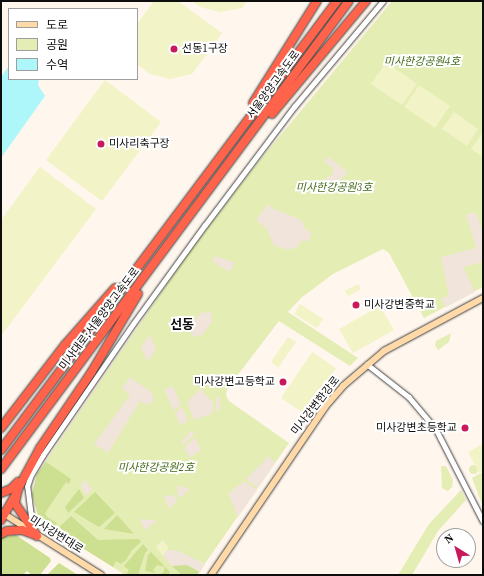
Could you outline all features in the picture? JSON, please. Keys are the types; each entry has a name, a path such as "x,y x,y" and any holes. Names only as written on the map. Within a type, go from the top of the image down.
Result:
{"highway":[{"path":"204,175 274,72 317,1"},
{"name":"서울양양고속도로","path":"204,175 337,1"},
{"name":"서울양양고속도로","path":"216,182 349,1"},
{"path":"216,182 366,1"},
{"name":"미사대로;서울양양고속도로","path":"1,450 204,175"},
{"name":"미사대로;서울양양고속도로","path":"1,469 216,182"},
{"path":"1,428 65,345 146,255"},
{"path":"1,493 16,485 91,373 155,264"},
{"path":"2,516 15,496 40,448"},
{"path":"15,496 22,516 35,534"},
{"path":"1,534 7,531 22,530 35,534"}],"street":[{"path":"35,534 26,493 31,475 43,455 130,328 204,225 294,107 383,1"},
{"name":"미사강변한강로","path":"211,575 325,407 343,386 367,364 392,346 483,298"},
{"path":"367,364 409,397 436,429 483,522"},
{"name":"미사강변대로","path":"2,516 35,534 101,575"}],"green space":[{"name":"선동1구장","path":"154,1 178,1 222,33 192,74 170,79 150,74 138,65 138,23"},
{"path":"192,1 247,1 242,8 220,12 200,7"},
{"path":"392,1 483,1 483,287 424,318 389,253 383,249 333,274 301,298 288,312 358,358 350,366 279,321 227,389 226,395 229,401 289,443 197,575 125,575 39,519 32,494 37,474 187,255 255,166"},
{"path":"386,62 417,84 402,105 371,84"},
{"name":"미사리축구장","path":"105,80 161,122 102,201 46,160"},
{"path":"419,85 450,106 435,128 404,107"},
{"path":"454,112 478,129 467,146 442,129"},
{"path":"483,132 483,157 471,149"},
{"path":"40,167 96,209 1,336 1,220"},
{"path":"358,284 361,289 348,296 345,291"},
{"path":"300,304 323,319 317,328 294,314"},
{"path":"380,306 394,330 353,353 339,329"},
{"path":"451,333 449,342 438,350 435,345 436,341"},
{"path":"288,337 296,342 278,368 271,362"},
{"path":"312,352 336,368 305,414 281,398"},
{"path":"483,444 483,470 479,473 468,452"},
{"path":"46,462 71,479 69,484 66,482 45,513 47,517 57,523 52,529 39,519 32,494 37,474"},
{"path":"473,464 478,469 473,474 468,469"},
{"path":"441,466 446,466 453,480 452,487 448,491 442,488"},
{"path":"483,472 483,507 472,478"},
{"path":"79,489 84,498 68,513 65,507"},
{"path":"461,490 466,500 441,528 436,528 436,534 412,575 398,575 429,524"},
{"path":"95,492 115,513 99,527 74,512"},
{"path":"117,515 134,534 104,529"},
{"path":"71,516 98,540 139,539 141,542 132,550 126,560 121,564 116,561 113,567 55,531"},
{"path":"3,534 4,537 16,535 50,558 51,561 40,575 32,575 27,571 23,575 1,575 1,536"},
{"path":"162,540 169,547 163,556 156,547"},
{"path":"143,544 148,550 145,553 138,575 126,575 129,570 124,566"},
{"path":"151,552 170,572 168,575 159,574 163,573 165,567 157,565 153,570 156,573 145,571 148,555"},
{"path":"59,563 78,575 47,575"},
{"path":"174,564 187,565 200,572 196,575 182,575 172,566"}],"shaded area":[{"path":"329,157 348,173 332,186 334,191 330,194 321,182 333,174 333,168 324,161"},
{"path":"268,204 272,208 301,220 306,230 312,233 308,242 303,240 296,248 287,250 274,245 266,228 256,220"},
{"path":"476,213 483,232 483,262 463,267 475,292 446,307 441,298 449,296 441,257 476,248 466,214"},
{"path":"216,256 235,263 229,272 212,261"},
{"path":"211,312 212,322 202,335 192,337 190,328 200,313"},
{"path":"150,335 156,349 148,362 141,347"},
{"path":"130,377 151,392 154,400 147,405 140,401 108,453 94,444 130,395 122,388"},
{"path":"173,386 181,404 174,411 164,390"},
{"path":"200,389 213,402 213,413 194,420 187,402"},
{"path":"218,396 221,407 216,412 216,397"},
{"path":"182,407 188,421 180,425 175,413"},
{"path":"192,430 194,434 182,446 182,441"},
{"path":"195,437 201,450 190,458 184,448"},
{"path":"269,456 275,463 258,488 246,479"},
{"path":"84,480 92,489 86,496 81,486"},
{"path":"244,481 257,490 238,517 228,494"},
{"path":"178,485 190,489 180,498 177,494"},
{"path":"173,495 178,500 169,509 164,496"},
{"path":"140,519 152,520 157,521 145,530"},
{"path":"167,550 176,550 205,564 200,572 187,565 172,566 163,556"}],"water":[{"path":"8,67 8,80 39,80 38,85 45,96 1,158 1,77"}],"place":[{"name":"선동1구장","path":"174,49"},
{"name":"미사리축구장","path":"101,144"},
{"name":"미사강변중학교","path":"356,305"},
{"name":"미사강변고등학교","path":"283,382"},
{"name":"미사강변초등학교","path":"465,428"}],"district":[{"name":"선동","path":"182,325"}],"park label":[{"name":"미사한강공원4호","path":"422,62"},
{"name":"미사한강공원3호","path":"334,188"},
{"name":"미사한강공원2호","path":"156,468"}]}
